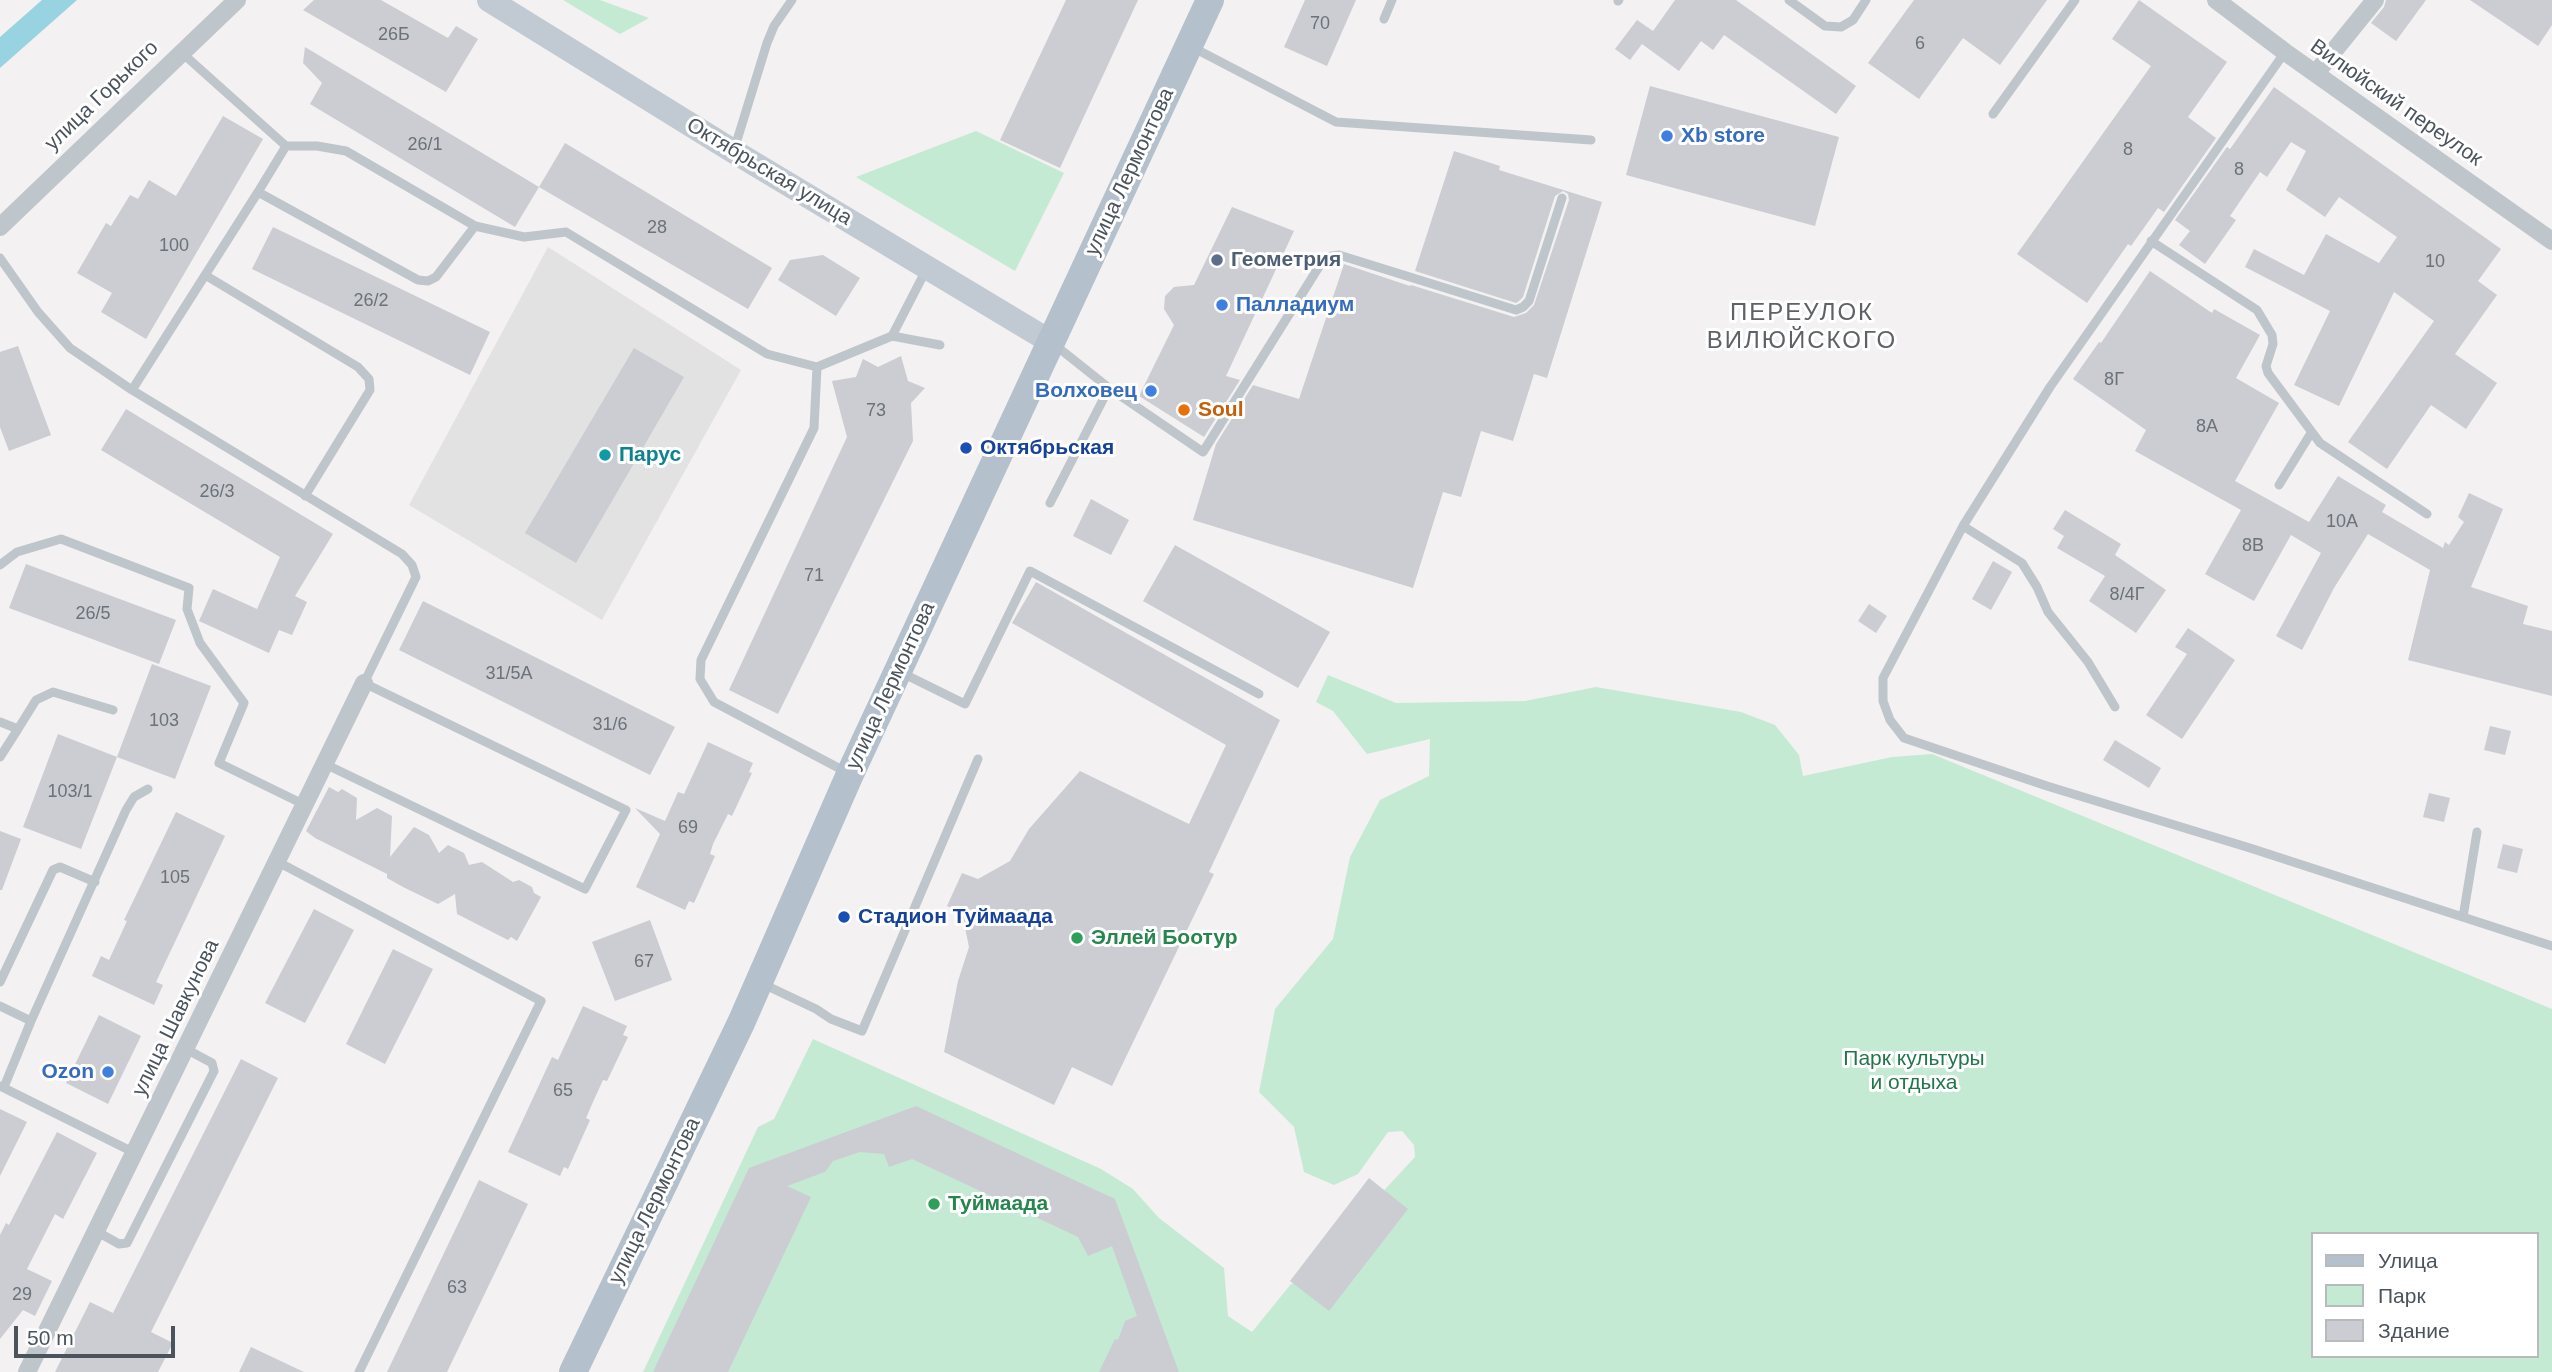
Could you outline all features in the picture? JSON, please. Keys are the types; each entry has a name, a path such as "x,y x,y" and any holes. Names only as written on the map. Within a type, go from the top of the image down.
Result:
{"main road":[{"name":"улица Лермонтова","path":"573,1372 758,982 850,774 1210,0"}],"street":[{"name":"улица Горького","path":"0,227 237,0"},
{"name":"Октябрьская улица","path":"489,0 733,151 1051,342"},
{"name":"Вилюйский переулок","path":"2216,0 2552,242"},
{"path":"2316,73 2375,0"},
{"name":"улица Шавкунова","path":"27,1372 364,683"}],"lane":[{"path":"733,151 767,43 774,26 792,0"},
{"path":"1384,19 1392,0"},
{"path":"1789,0 1825,26 1841,27 1853,20 1866,0"},
{"path":"1993,114 2075,0"},
{"path":"1189,46 1336,122 1591,140"},
{"path":"180,52 286,146 317,146 346,151 475,226 524,237 566,232 766,354 817,367 892,336 940,345"},
{"path":"2285,52 2050,387 1963,526 1883,678 1883,701 1890,720 1904,737 2047,786 2250,848 2552,946"},
{"path":"132,390 286,146"},
{"path":"258,192 418,280 428,281 436,277 475,226"},
{"path":"1051,342 1109,388 1203,452 1325,257 1339,255 1517,310 1529,301 1562,198"},
{"path":"2151,241 2260,313 2269,327 2273,344 2266,370 2311,433 2320,443 2427,514"},
{"path":"0,258 38,312 70,348 132,390 402,554 412,565 416,577 364,683 626,810 585,889 325,764"},
{"path":"892,336 927,268"},
{"path":"205,275 358,367 369,379 370,390 305,496"},
{"path":"817,367 814,428 701,660 700,679 713,702 850,774"},
{"path":"1050,503 1109,388"},
{"path":"2279,485 2311,433"},
{"path":"1963,526 2022,563 2048,612 2088,662 2115,707"},
{"path":"0,565 17,552 61,539 189,588 187,609 200,643 244,703 219,763 305,805"},
{"path":"898,671 965,704 1030,571 1259,694"},
{"path":"0,757 36,700 46,694 53,692 113,710"},
{"path":"0,722 18,729"},
{"path":"758,982 816,1009 831,1019 862,1031 978,759"},
{"path":"135,1153 2,1087 126,810 134,797 148,789"},
{"path":"2463,917 2477,832"},
{"path":"278,862 541,1001 359,1372"},
{"path":"0,982 52,870 60,867 95,882"},
{"path":"0,1006 31,1021"},
{"path":"96,1231 120,1244 127,1243 214,1071 212,1063 186,1049"}],"shaded area":[{"path":"548,247 741,370 602,620 409,505"}],"green space":[{"path":"563,0 600,0 649,18 620,34"},
{"path":"976,131 1064,173 1015,271 856,177"},
{"name":"Парк культуры и отдыха","path":"1328,675 1396,703 1525,701 1596,687 1741,712 1775,725 1799,755 1803,776 1892,757 1932,754 2552,1009 2552,1372 643,1372 758,1127 774,1119 813,1039 1101,1169 1133,1189 1159,1218 1224,1268 1228,1316 1252,1332 1291,1284 1298,1283 1415,1157 1414,1145 1402,1131 1388,1132 1358,1174 1334,1185 1304,1172 1294,1127 1259,1092 1275,1009 1333,939 1350,857 1380,800 1429,776 1430,739 1367,754 1333,711 1316,702"}],"water":[{"path":"42,0 77,0 0,68 0,37"}],"building":[{"path":"314,0 381,0 448,38 456,26 478,39 446,92 303,10"},
{"path":"1066,0 1138,0 1060,168 1000,140"},
{"path":"1305,0 1356,0 1327,66 1284,47"},
{"path":"1675,0 1736,0 1856,86 1836,114 1724,35 1713,50 1701,41 1679,71 1642,44 1630,60 1615,49 1637,20 1653,31"},
{"path":"1914,0 2047,0 2000,65 1963,38 1919,99 1868,63"},
{"path":"2139,0 2227,62 2188,117 2216,138 2164,212 2158,208 2131,246 2128,244 2087,303 2017,254 2151,66 2112,39"},
{"path":"2386,0 2426,0 2396,41 2371,23 2384,7"},
{"path":"2470,0 2552,0 2552,25 2538,46"},
{"path":"305,47 539,187 515,227 310,104 322,83 303,63"},
{"path":"1650,86 1839,137 1815,226 1626,175"},
{"path":"2274,87 2501,249 2478,281 2497,295 2455,354 2497,383 2466,429 2431,405 2387,469 2348,442 2434,321 2394,292 2339,406 2294,385 2330,311 2245,267 2254,249 2304,275 2326,234 2379,263 2397,237 2339,197 2325,217 2286,190 2306,151 2291,142 2267,177 2260,172 2230,216 2236,220 2205,264 2179,245 2190,231 2175,220"},
{"path":"223,116 263,139 146,339 101,312 112,293 77,273 106,223 111,226 130,195 138,199 149,180 176,196"},
{"path":"565,143 772,268 748,309 539,187"},
{"path":"1454,151 1500,166 1499,170 1602,202 1547,378 1534,374 1513,441 1481,431 1461,497 1443,492 1413,588 1193,520 1216,444 1253,385 1299,399 1344,264 1514,317 1526,313 1534,305 1569,200 1568,194 1563,191 1555,196 1523,297 1516,303 1415,271"},
{"name":"Палладиум","path":"1232,207 1294,231 1226,376 1240,380 1204,437 1139,396 1174,325 1164,309 1165,296 1174,287 1194,285"},
{"path":"273,227 490,332 470,375 252,269"},
{"path":"823,255 860,278 836,316 778,280 790,260"},
{"path":"2150,271 2212,313 2214,309 2260,335 2236,378 2279,403 2235,481 2309,522 2338,476 2386,505 2382,512 2443,548 2445,542 2449,545 2464,522 2458,517 2469,493 2503,509 2471,587 2528,606 2523,624 2552,631 2552,696 2408,660 2430,570 2368,534 2334,588 2302,650 2276,636 2321,553 2291,535 2254,601 2205,574 2241,510 2135,451 2146,430 2073,379"},
{"path":"18,346 51,435 9,451 0,427 0,352"},
{"name":"Парус","path":"634,348 684,377 576,563 525,533"},
{"path":"901,356 908,381 925,388 911,403 913,441 778,714 729,690 847,437 832,381 856,377 863,359 878,367"},
{"path":"126,409 333,534 295,596 307,602 292,635 279,630 269,653 199,621 213,589 257,609 280,557 101,450"},
{"path":"1091,499 1129,520 1111,555 1073,536"},
{"path":"2065,510 2121,544 2115,555 2166,590 2136,633 2089,601 2105,576 2057,548 2064,536 2053,529"},
{"path":"1175,545 1330,632 1298,688 1143,601"},
{"path":"1993,561 2012,572 1991,610 1972,599"},
{"path":"26,564 176,620 159,664 9,608"},
{"name":"Эллей Боотур","path":"1036,582 1280,720 1209,872 1214,874 1112,1086 1072,1067 1054,1105 944,1052 958,981 969,947 962,913 947,906 962,873 978,879 1010,861 1029,829 1080,771 1189,824 1226,745 1012,623"},
{"path":"423,601 675,727 650,775 399,650"},
{"path":"1869,604 1887,616 1876,633 1858,621"},
{"path":"2188,628 2235,660 2182,739 2146,715 2187,654 2175,647"},
{"path":"152,664 211,686 175,779 117,757"},
{"path":"2490,726 2511,731 2505,755 2484,750"},
{"path":"58,734 117,757 81,849 23,827"},
{"path":"2115,740 2161,768 2149,788 2103,760"},
{"path":"708,742 753,763 749,772 752,773 732,816 728,814 713,844 710,854 715,856 694,903 689,901 685,910 636,887 660,834 635,808 665,821 678,792 684,794"},
{"path":"329,787 338,792 342,789 357,798 356,820 377,808 392,816 390,857 414,827 429,835 439,853 448,845 464,853 469,865 482,862 513,882 519,880 532,887 534,893 541,897 517,941 511,937 508,940 457,914 455,894 438,904 306,831"},
{"path":"2429,793 2450,798 2444,822 2423,817"},
{"path":"176,812 225,836 156,982 163,985 154,1005 92,976 101,956 109,960 127,921 124,920"},
{"path":"0,831 21,839 2,890 0,890"},
{"path":"2503,844 2523,849 2517,873 2497,868"},
{"path":"314,909 354,930 305,1023 265,1003"},
{"path":"650,920 672,980 615,1001 592,942"},
{"path":"393,949 433,969 385,1064 346,1044"},
{"path":"583,1006 627,1026 623,1035 628,1037 607,1081 603,1080 593,1102 586,1118 590,1120 568,1169 564,1167 560,1176 508,1152 552,1057 558,1060"},
{"path":"99,1015 141,1036 108,1104 66,1083"},
{"path":"241,1059 278,1078 151,1332 173,1343 158,1372 55,1372 90,1302 113,1313"},
{"path":"916,1106 1115,1199 1179,1372 1099,1372 1115,1339 1118,1340 1125,1321 1137,1316 1112,1246 1088,1256 1078,1237 912,1159 889,1167 884,1154 860,1152 833,1161 825,1172 787,1186 811,1197 728,1372 653,1372 749,1168"},
{"path":"0,1109 27,1122 0,1176"},
{"path":"57,1132 97,1153 63,1219 55,1214 27,1269 52,1281 35,1316 23,1310 0,1339 0,1235 6,1223 9,1225"},
{"path":"1369,1178 1408,1209 1329,1311 1290,1281"},
{"path":"479,1180 528,1204 447,1372 387,1372"},
{"path":"251,1347 304,1372 239,1372"}],"place":[{"name":"Xb store","path":"1667,136"},
{"name":"Геометрия","path":"1217,260"},
{"name":"Палладиум","path":"1222,305"},
{"name":"Волховец","path":"1151,391"},
{"name":"Soul","path":"1184,410"},
{"name":"Октябрьская","path":"966,448"},
{"name":"Парус","path":"605,455"},
{"name":"Стадион Туймаада","path":"844,917"},
{"name":"Эллей Боотур","path":"1077,938"},
{"name":"Ozon","path":"108,1072"},
{"name":"Туймаада","path":"934,1204"}],"district":[{"name":"ПЕРЕУЛОК ВИЛЮЙСКОГО","path":"1802,327"}]}
